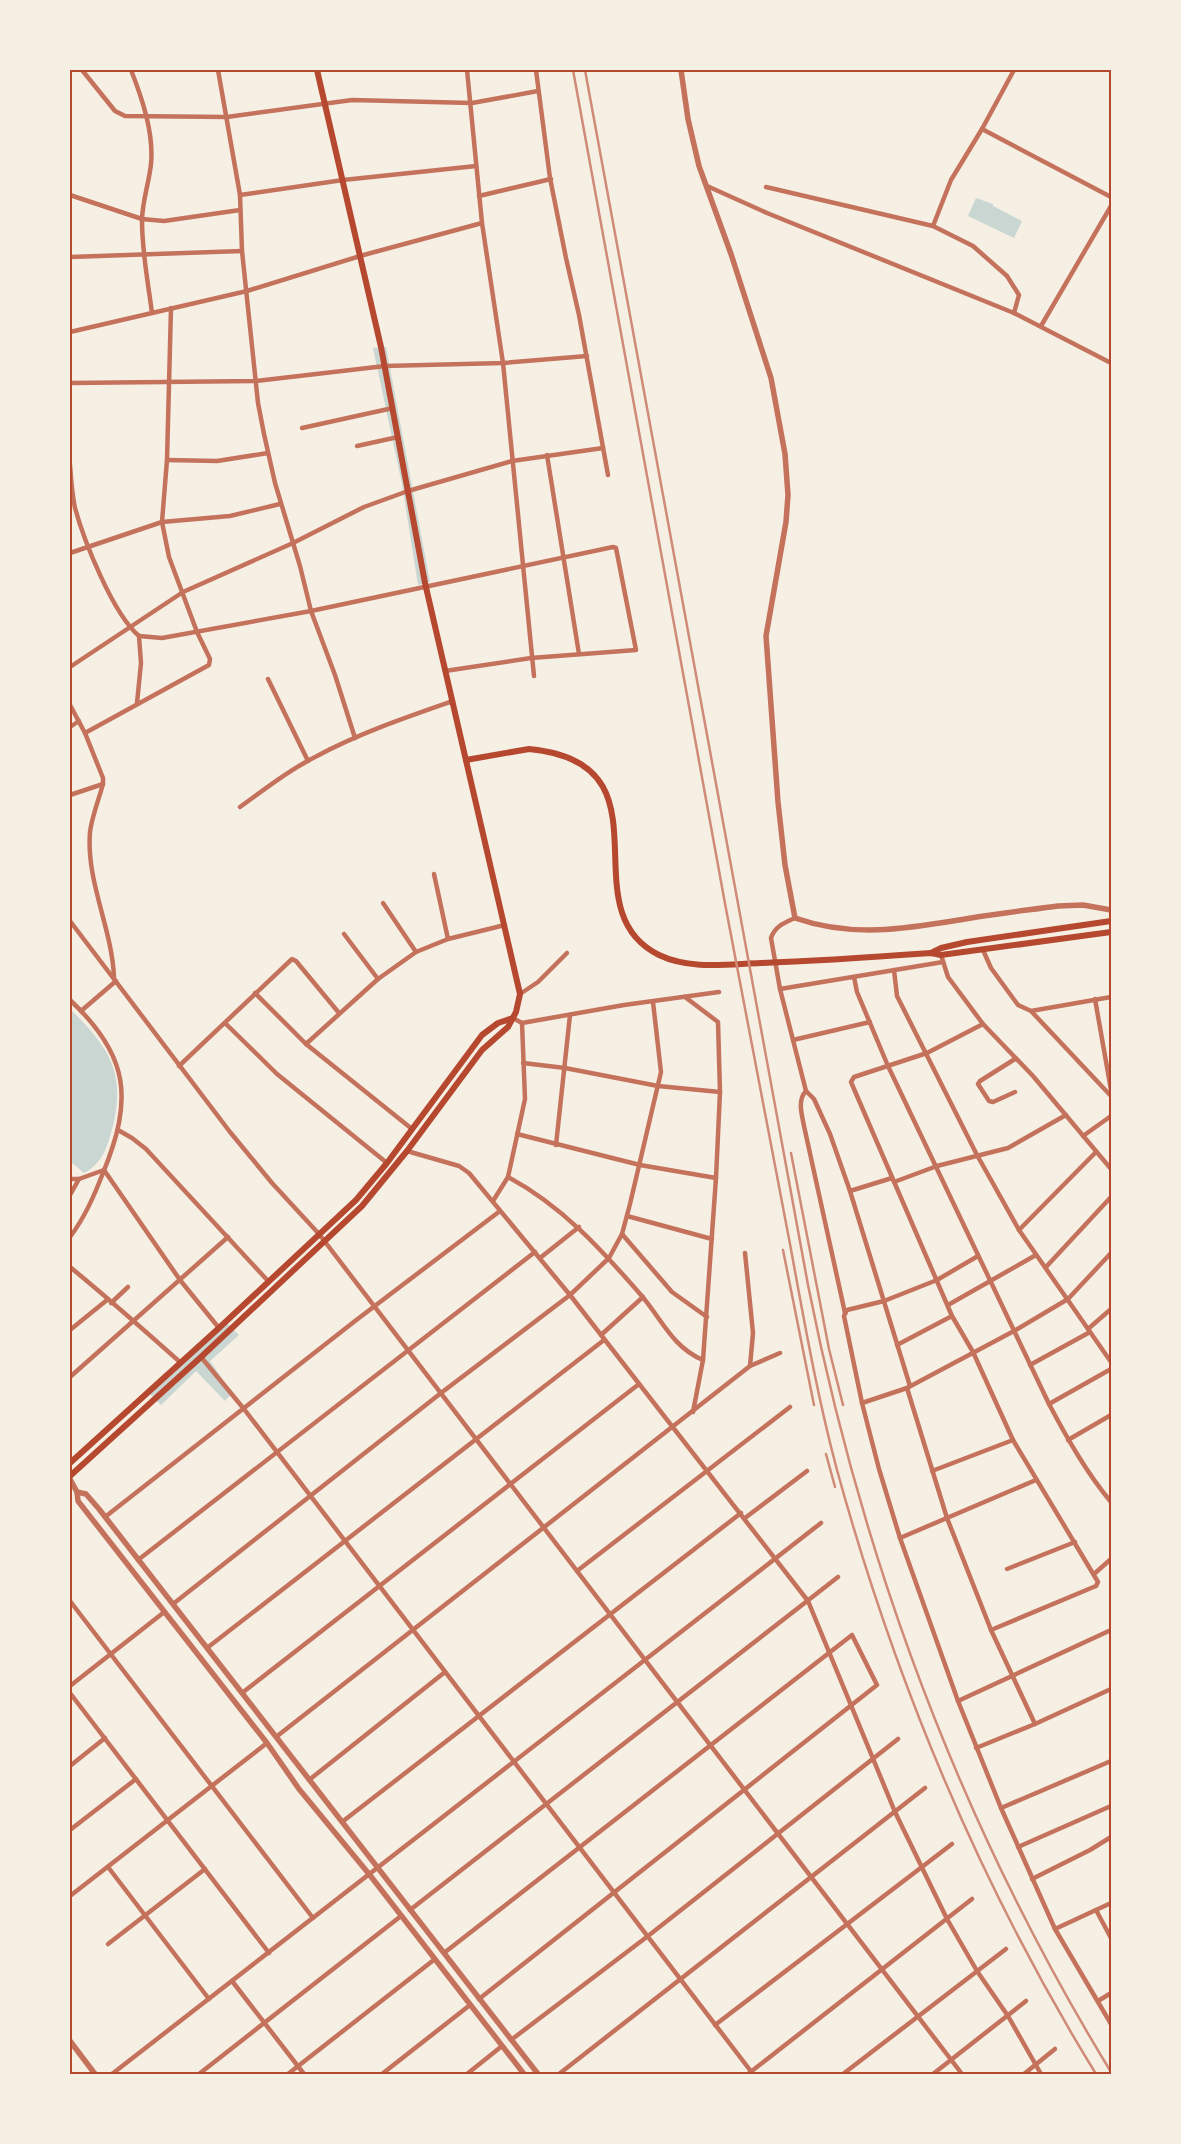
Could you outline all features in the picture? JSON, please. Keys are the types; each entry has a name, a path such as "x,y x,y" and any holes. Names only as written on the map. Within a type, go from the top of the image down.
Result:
{"main road":[{"path":"70,1478 325,1242 371,1196 485,1046 508,1027 513,1018 520,994 426,586 385,366 317,70"},
{"path":"466,760 529,749 547,751 568,757 591,772 600,784 612,809 616,837 616,890 623,918 636,937 647,948 658,955 682,963 784,962 931,953 940,948 967,942 1111,921"},
{"path":"931,953 942,958 983,950 1111,932"},
{"path":"70,1463 181,1363 356,1200 387,1163 482,1035 498,1023 513,1018"},
{"path":"441,1089 448,1096"}],"street":[{"path":"82,70 115,111 125,116 227,117 352,100 472,103 538,91"},
{"path":"131,70 146,116 151,161 142,219 144,254 152,313"},
{"path":"218,70 240,195 242,251 259,411 280,504 293,543 311,611 335,675 355,738"},
{"path":"467,70 472,103 482,223 503,363 534,676"},
{"path":"536,70 550,179 587,356 608,475"},
{"path":"681,70 699,166 771,378 785,454 788,495 786,522 766,636 779,811 785,865 795,918"},
{"path":"933,226 951,180 982,129 1014,70"},
{"path":"982,129 1111,197"},
{"path":"240,195 343,180 476,166"},
{"path":"479,196 550,179"},
{"path":"707,186 767,213 1014,313 1111,363"},
{"path":"766,186 933,226 972,246 1007,276 1019,295 1014,313"},
{"path":"70,195 142,219 164,221 240,210"},
{"path":"1041,326 1111,206"},
{"path":"70,332 247,291 360,256 482,223"},
{"path":"70,257 242,251"},
{"path":"85,733 206,668 210,659 197,632 169,557 162,522 167,460 171,308"},
{"path":"70,382 169,383 256,381 385,366 503,363 587,356"},
{"path":"302,428 393,408"},
{"path":"357,446 398,437"},
{"path":"70,667 183,592 293,543 364,508 408,491 512,461 603,448"},
{"path":"167,460 217,460 268,453"},
{"path":"547,455 565,557 579,654"},
{"path":"70,465 73,509 108,589 129,627 139,636 162,638 311,611 613,547 616,548 636,650 531,658 445,671"},
{"path":"70,553 162,522 230,516 280,504"},
{"path":"138,703 141,663 139,636"},
{"path":"268,679 308,761"},
{"path":"240,807 308,761 355,738 452,701"},
{"path":"70,705 85,733 104,784 92,822 90,854 97,894 112,951 115,980"},
{"path":"70,727 79,721"},
{"path":"70,795 104,784"},
{"path":"434,874 448,939"},
{"path":"383,903 416,952"},
{"path":"1036,1724 991,1630 947,1518 908,1387 898,1346 850,1191 830,1134 814,1099 806,1091 780,989 771,938 773,931 780,925 795,918 818,926 848,930 880,930 1058,906 1083,906 1111,910"},
{"path":"70,921 179,1066 272,1183 320,1234 962,2074"},
{"path":"306,1044 339,1012 378,979 416,952 448,939 505,925"},
{"path":"344,934 378,979"},
{"path":"983,950 991,968 1018,1005 1032,1011 1111,1096"},
{"path":"520,994 538,982 567,953"},
{"path":"780,989 894,970 942,958 948,977 983,1024 1033,1076 1111,1169"},
{"path":"179,1066 290,960 295,959 339,1012"},
{"path":"894,970 897,996 977,1155 1019,1230 1111,1362"},
{"path":"854,976 857,992 888,1066 937,1166 1048,1404 1068,1440 1098,1486 1111,1502"},
{"path":"82,1011 115,980"},
{"path":"513,1018 522,1022 719,992"},
{"path":"255,993 306,1044 412,1129"},
{"path":"685,997 718,1022 720,1092 707,1317 703,1360 692,1412"},
{"path":"1032,1011 1111,997"},
{"path":"70,1000 82,1011 98,1031 115,1060 121,1076 122,1106 118,1130 104,1170 86,1215 70,1238"},
{"path":"1095,1000 1111,1090"},
{"path":"173,1604 441,1393 570,1295 608,1258 622,1234 661,1072 653,1002"},
{"path":"556,1145 570,1015"},
{"path":"493,1201 508,1177 525,1099 522,1022"},
{"path":"793,1040 870,1022"},
{"path":"225,1023 277,1074 387,1163"},
{"path":"983,1024 927,1053 854,1077 851,1082 952,1316 973,1352 1013,1440 1098,1582 1096,1586 991,1630"},
{"path":"1015,1059 978,1084 989,1101 992,1102 1016,1092"},
{"path":"523,1063 565,1068 658,1086 720,1092"},
{"path":"806,1091 802,1095 801,1100 804,1126 845,1312 862,1403 900,1538 958,1701 1001,1808 1056,1929 1111,2024"},
{"path":"850,1191 1008,1148 1066,1115"},
{"path":"1083,1136 1111,1116"},
{"path":"118,1130 146,1149 269,1282"},
{"path":"517,1134 640,1165 716,1178"},
{"path":"407,1151 465,1169 570,1295 808,1601 895,1812 947,1919 977,1971 1008,2016 1040,2074"},
{"path":"1019,1230 1096,1152"},
{"path":"70,1179 79,1179 104,1170"},
{"path":"104,1170 180,1280 219,1328"},
{"path":"508,1177 533,1190 578,1227 643,1297 672,1338 692,1355 703,1360"},
{"path":"70,1195 79,1179"},
{"path":"1046,1267 1111,1198"},
{"path":"105,1516 374,1306 500,1211"},
{"path":"627,1216 712,1239"},
{"path":"540,1258 578,1227"},
{"path":"622,1234 672,1292 707,1317"},
{"path":"70,1377 228,1237"},
{"path":"138,1560 535,1252"},
{"path":"745,1253 753,1334 750,1366"},
{"path":"862,1403 908,1387 1014,1331 1068,1299 1111,1253"},
{"path":"948,1305 1036,1255"},
{"path":"845,1312 884,1301 937,1280 978,1256"},
{"path":"70,1267 109,1301 124,1311 181,1363"},
{"path":"70,1330 128,1287"},
{"path":"601,1335 643,1297"},
{"path":"1030,1365 1089,1330 1111,1309"},
{"path":"898,1346 952,1316"},
{"path":"207,1648 604,1340"},
{"path":"276,1737 750,1366 780,1353"},
{"path":"201,1357 311,1496 751,2073 972,1899"},
{"path":"1048,1404 1111,1369"},
{"path":"242,1693 639,1384"},
{"path":"577,1571 790,1407"},
{"path":"1068,1440 1111,1415"},
{"path":"932,1471 1013,1440"},
{"path":"745,1518 807,1471"},
{"path":"70,1478 77,1492 78,1501 267,1743 299,1789 369,1874 524,2074"},
{"path":"900,1538 1036,1480"},
{"path":"77,1492 86,1494 105,1516 538,2074"},
{"path":"342,1822 741,1513"},
{"path":"112,2074 646,1661 821,1523"},
{"path":"1007,1569 1075,1542"},
{"path":"1094,1574 1111,1559"},
{"path":"410,1910 838,1577"},
{"path":"70,1601 313,1918"},
{"path":"70,1613 76,1608"},
{"path":"70,1686 163,1612"},
{"path":"958,1701 1111,1630"},
{"path":"444,1953 852,1635 877,1685 479,1999"},
{"path":"309,1780 445,1672"},
{"path":"976,1748 1036,1724 1111,1689"},
{"path":"70,1693 269,1953"},
{"path":"70,1766 105,1738"},
{"path":"511,2040 648,1936 777,1832 898,1739"},
{"path":"70,1896 267,1743"},
{"path":"1001,1808 1111,1761"},
{"path":"70,1830 136,1779"},
{"path":"559,2074 926,1788"},
{"path":"1018,1847 1111,1806"},
{"path":"1032,1879 1090,1850 1111,1837"},
{"path":"715,2024 952,1844"},
{"path":"108,1867 209,1999"},
{"path":"108,1944 205,1869"},
{"path":"1056,1929 1111,1903"},
{"path":"1096,1910 1111,1938"},
{"path":"199,2074 401,1916"},
{"path":"843,2074 1006,1949"},
{"path":"288,2074 435,1959"},
{"path":"232,1981 304,2074"},
{"path":"1098,2001 1111,1993"},
{"path":"933,2074 1026,2001"},
{"path":"382,2074 470,2004"},
{"path":"70,2041 95,2074"},
{"path":"467,2074 502,2046"},
{"path":"1024,2074 1056,2049"}],"shaded area":[{"path":"976,198 993,204 993,206 1022,221 1014,238 968,216"},
{"path":"386,347 430,582 418,585 402,484 373,348"},
{"path":"70,1009 96,1037 112,1064 116,1079 116,1113 105,1151 99,1161 84,1173 70,1161"},
{"path":"224,1320 239,1335 210,1361 232,1393 225,1401 196,1371 161,1405 146,1390"}],"railway":[{"path":"573,70 717,864 811,1357 837,1470 860,1549 886,1627 914,1705 945,1781 1015,1930 1054,2003 1096,2074"},
{"path":"585,70 808,1285 831,1389 858,1491 889,1592 925,1692 965,1790 1009,1886 1058,1980 1111,2072"},
{"path":"791,1153 829,1349 843,1405"},
{"path":"783,1250 814,1405"},
{"path":"826,1454 835,1487"}]}
